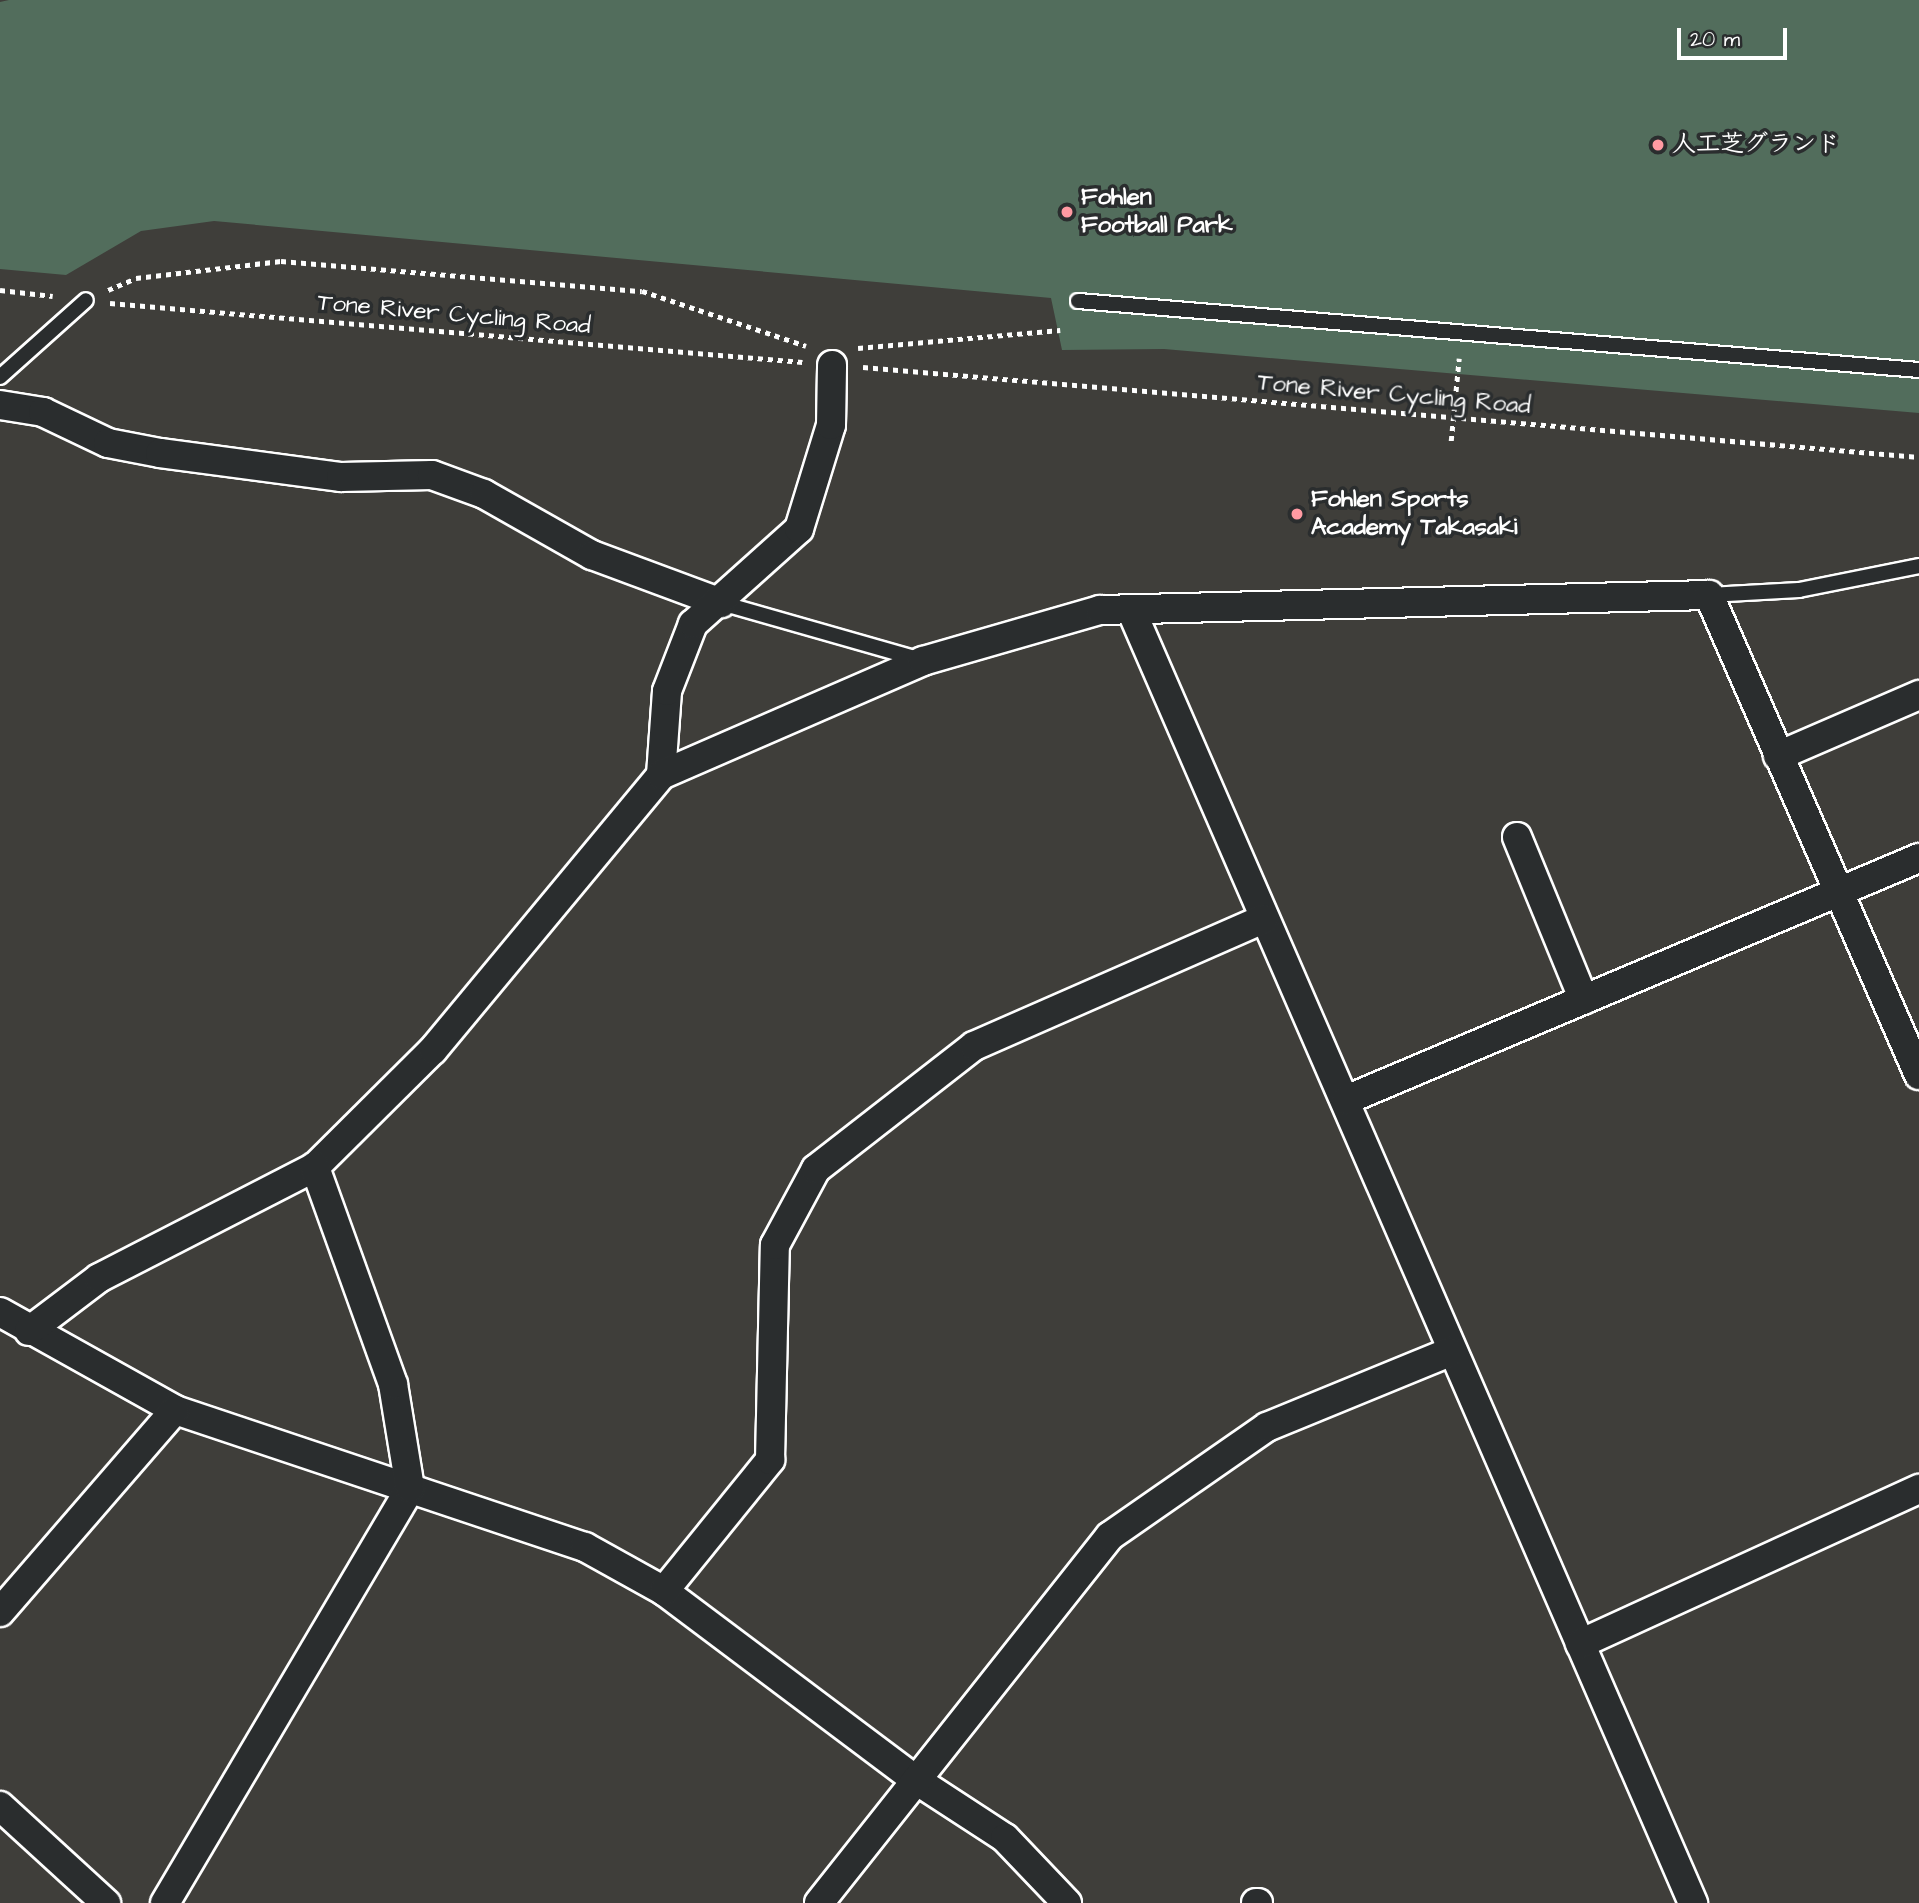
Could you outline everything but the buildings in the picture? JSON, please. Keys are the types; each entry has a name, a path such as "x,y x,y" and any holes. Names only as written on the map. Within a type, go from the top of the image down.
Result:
{"street":[{"path":"661,775 667,691 677,654 693,624 721,603 799,529 831,425 832,365"},
{"path":"0,405 43,412 108,443 160,453 341,477 432,475 484,494 592,555 721,603"},
{"path":"29,1331 99,1278 315,1167 433,1050 661,775 923,661 1100,610 1132,612 1709,595 1919,1075"},
{"path":"1132,612 1264,919 1346,1100 1450,1352 1693,1903"},
{"path":"1778,756 1919,695"},
{"path":"1517,837 1584,1000"},
{"path":"1346,1100 1919,858"},
{"path":"664,1591 770,1460 775,1245 816,1169 974,1046 996,1041 1264,919"},
{"path":"164,1903 410,1488 393,1384 315,1167"},
{"path":"0,1312 29,1331 175,1410 584,1547 664,1591 916,1780 1005,1838 1067,1903"},
{"path":"819,1903 1110,1536 1267,1427 1450,1352"},
{"path":"0,1612 175,1410"},
{"path":"1580,1644 1919,1489"},
{"path":"0,1806 106,1903"}],"lane":[{"path":"0,377 86,300"},
{"path":"1078,301 1919,370"},
{"path":"1709,595 1799,590 1919,566"},
{"path":"721,603 923,661"}],"path":[{"path":"86,300 136,278 281,261 642,291 798,342 832,365 846,349 1060,331"},
{"path":"0,290 55,296"},
{"name":"Tone River Cycling Road","path":"113,303 791,362"},
{"name":"Tone River Cycling Road","path":"866,367 1919,457"},
{"path":"1451,441 1458,386"}],"green space":[{"name":"Fohlen Football Park","path":"1919,0 1919,413 1164,349 1062,350 1051,298 214,221 141,231 66,275 0,269 0,2"}],"place":[{"name":"人工芝グランド","path":"1658,145"},
{"name":"Fohlen Football Park","path":"1067,212"},
{"name":"Fohlen Sports Academy Takasaki","path":"1297,514"}]}
